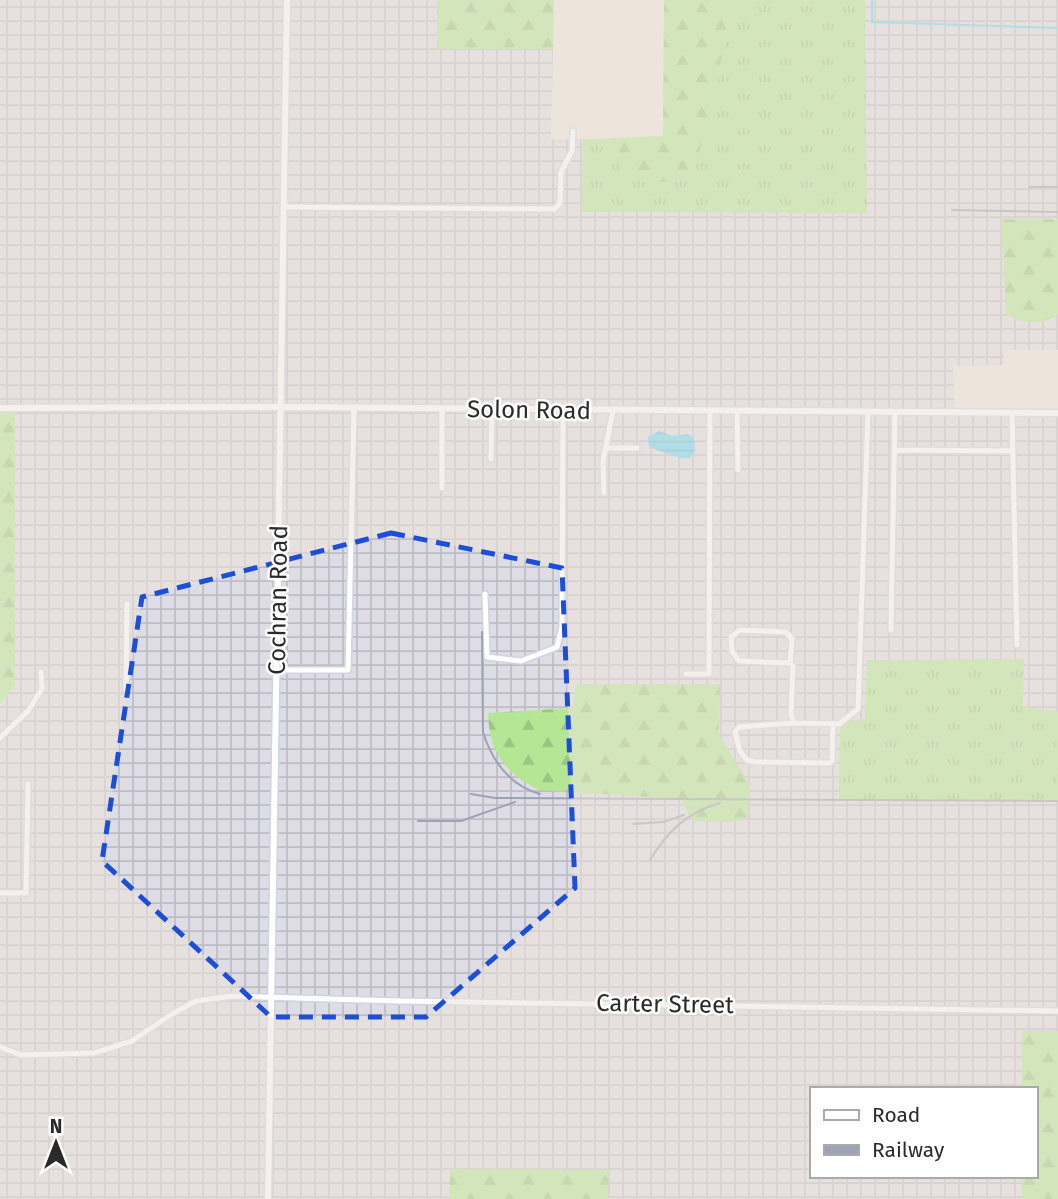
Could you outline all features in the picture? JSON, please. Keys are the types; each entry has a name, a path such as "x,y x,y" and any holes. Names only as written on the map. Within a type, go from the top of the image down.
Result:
{"street":[{"name":"Cochran Road","path":"268,1199 287,0"},
{"path":"284,207 555,209 560,204 561,172 572,150 573,131"},
{"name":"Solon Road","path":"0,408 281,407 1058,413"},
{"path":"277,670 348,670 354,408"},
{"path":"442,409 442,488"},
{"path":"491,459 492,409"},
{"path":"485,594 487,657 521,660 557,647 562,627 563,410"},
{"path":"604,493 603,461 613,411"},
{"path":"686,674 709,674 710,411"},
{"path":"737,411 738,470"},
{"path":"833,724 832,761 829,763 747,760 736,741 736,729 739,727 794,723 839,724 858,709 868,412"},
{"path":"891,630 895,412"},
{"path":"1012,413 1017,645"},
{"path":"606,448 637,448"},
{"path":"894,450 1013,451"},
{"path":"126,690 127,604"},
{"path":"790,663 739,661 732,651 731,637 740,630 786,632 792,639 791,714 794,723"},
{"path":"0,738 29,711 36,700 42,689 41,672"},
{"path":"0,893 26,893 28,784"},
{"name":"Carter Street","path":"0,1047 21,1055 94,1054 132,1041 196,1001 232,996 1058,1011"}],"highlighted area":[{"path":"391,533 562,568 575,888 426,1017 271,1017 102,861 142,597"}],"shaded area":[{"path":"0,0 437,0 437,49 553,49 551,139 583,139 582,212 865,25 865,0 1058,0 1058,350 1004,350 1003,365 953,366 955,412 1058,413 1058,1199 0,1199 0,703 15,685 0,408"}],"green space":[{"path":"437,0 554,0 553,49 437,49"},
{"path":"664,0 731,0 708,137 703,137 695,169 687,181 655,182 620,170 611,138 663,136"},
{"path":"731,0 865,0 867,213 582,212 583,139 708,137"},
{"path":"1001,219 1058,219 1058,315 1045,321 1032,322 1018,320 1006,314"},
{"path":"0,408 15,408 15,685 0,703"},
{"path":"1024,659 1023,706 1058,712 1058,801 839,799 840,728 849,721 865,720 867,660"},
{"path":"576,684 720,684 719,735 750,785 748,819 728,822 692,821 681,799 539,790 517,776 501,760 496,750 488,713 572,708"},
{"path":"1022,1031 1058,1031 1058,1199 1022,1199 1022,1178 1037,1178 1037,1087 1022,1087"},
{"path":"450,1169 609,1170 608,1199 450,1199"}],"water":[{"path":"659,431 673,436 688,434 693,437 695,449 692,456 680,458 649,447 648,437"}],"waterway":[{"path":"872,0 872,22 1058,28"}],"railway":[{"path":"1030,187 1058,187"},
{"path":"952,210 1058,212"},
{"path":"482,632 483,732 491,753 503,770 519,785 540,794"},
{"path":"471,794 495,798 1058,801"},
{"path":"418,821 461,821 515,802"},
{"path":"650,860 679,824 720,803"},
{"path":"633,824 663,822 684,815"}]}
